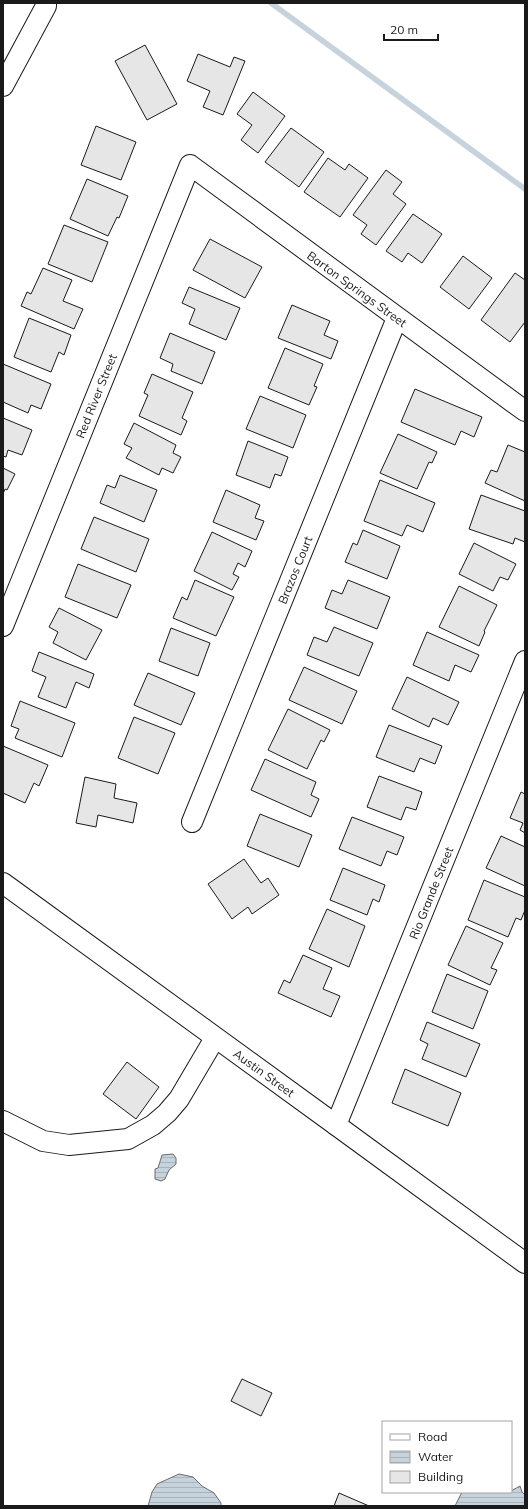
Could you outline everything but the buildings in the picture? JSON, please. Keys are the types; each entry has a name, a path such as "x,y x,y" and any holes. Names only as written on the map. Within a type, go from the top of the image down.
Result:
{"street":[{"path":"3,86 46,6 46,3"},
{"name":"Barton Springs Street","path":"190,165 525,411"},
{"name":"Red River Street","path":"3,626 190,165"},
{"name":"Brazos Court","path":"192,822 397,318"},
{"name":"Rio Grande Street","path":"336,1125 525,660"},
{"name":"Austin Street","path":"3,883 525,1263"},
{"path":"3,1121 43,1141 69,1145 128,1139 153,1125 167,1113 179,1098 215,1038"}],"water":[{"path":"173,1154 176,1158 176,1164 169,1170 165,1179 161,1181 155,1179 155,1169 158,1168 162,1155"},
{"path":"179,1474 193,1477 202,1486 214,1493 221,1503 221,1506 148,1506 152,1492 157,1484"},
{"path":"520,1486 525,1495 525,1506 455,1506 462,1493 512,1493 512,1490"}],"waterway":[{"path":"271,3 525,189"}]}
